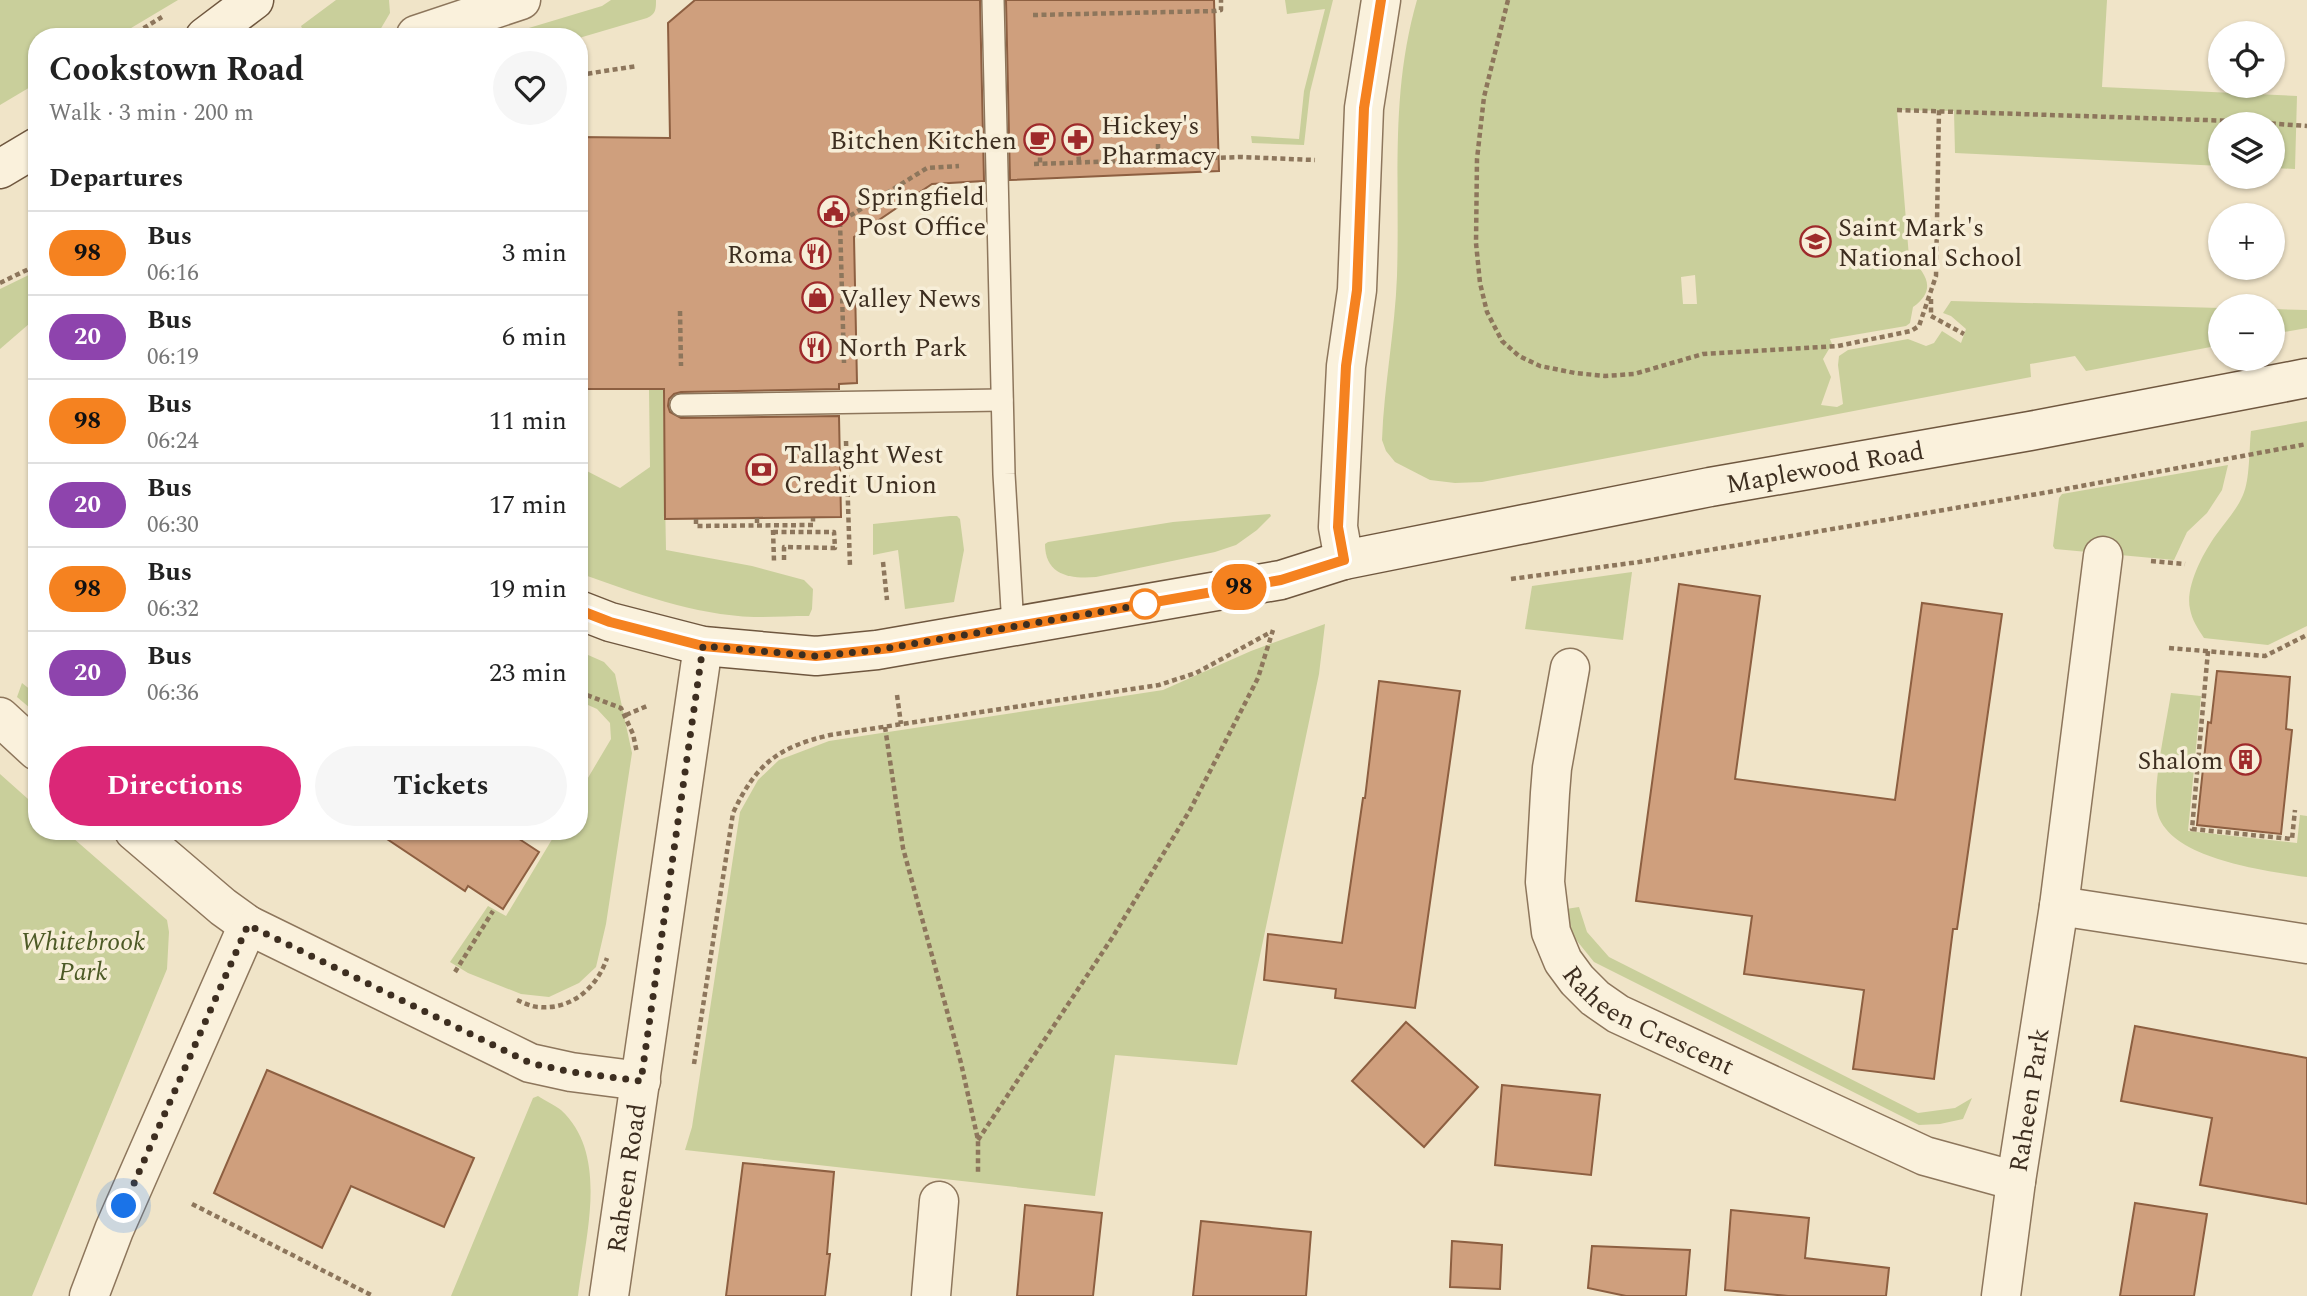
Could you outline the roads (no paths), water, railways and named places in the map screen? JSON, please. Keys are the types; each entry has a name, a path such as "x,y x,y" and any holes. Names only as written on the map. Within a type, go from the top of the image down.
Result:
{"street":[{"path":"217,28 254,0"},
{"path":"435,28 521,0"},
{"path":"1344,560 1338,527 1346,366 1357,290 1364,108 1381,0"},
{"path":"0,169 28,152"},
{"name":"Maplewood Road","path":"588,613 610,622 703,646 816,656 891,648 1281,580 1344,560 1710,487 2307,378"},
{"name":"Raheen Park","path":"2001,1296 2059,905 2103,556"},
{"name":"Raheen Road","path":"609,1296 703,646"},
{"name":"Raheen Crescent","path":"1570,668 1552,768 1545,882 1551,932 1563,961 1577,980 1595,999 1618,1014 1925,1156 2016,1181"},
{"path":"0,717 28,743"},
{"path":"145,840 248,925 530,1063 571,1072 641,1081"},
{"path":"2059,905 2307,944"},
{"path":"89,1296 114,1230 248,925"},
{"path":"931,1296 939,1201"}],"lane":[{"path":"993,0 1002,400 1013,626"},
{"path":"681,405 1002,400"}],"place":[{"name":"Bitchen Kitchen","path":"1040,140"},
{"name":"Hickey's Pharmacy","path":"1078,140"},
{"name":"Springfield Post Office","path":"834,211"},
{"name":"Saint Mark's National School","path":"1815,242"},
{"name":"Roma","path":"816,254"},
{"name":"Valley News","path":"817,298"},
{"name":"North Park","path":"815,347"},
{"name":"Tallaght West Credit Union","path":"761,469"},
{"name":"Shalom","path":"2246,760"}],"park label":[{"name":"Whitebrook Park","path":"83,956"}]}
